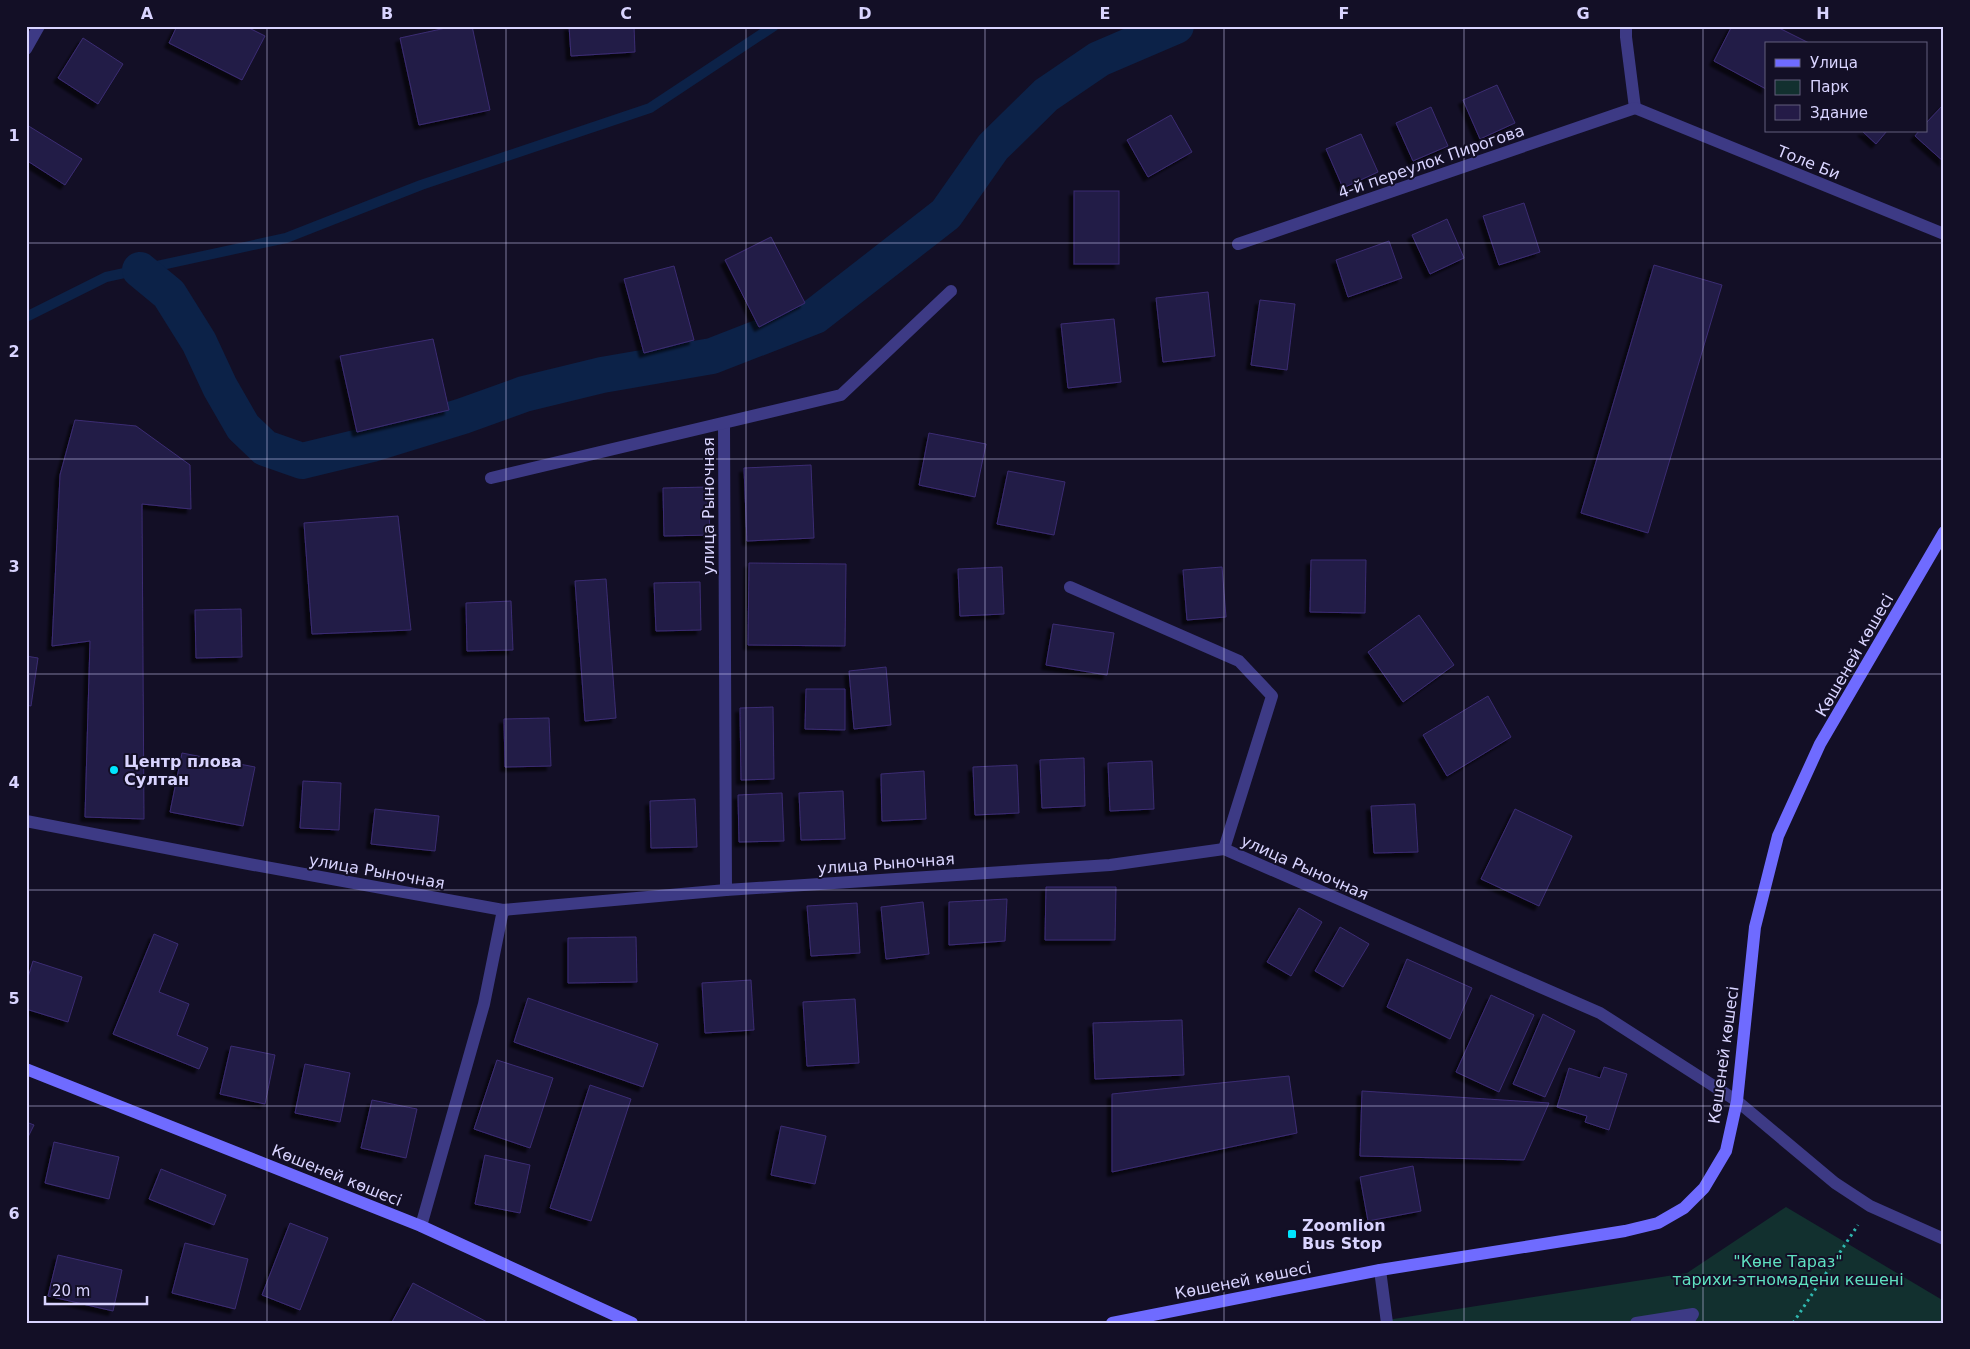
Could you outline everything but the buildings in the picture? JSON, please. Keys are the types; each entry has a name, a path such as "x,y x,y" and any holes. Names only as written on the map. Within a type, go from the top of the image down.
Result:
{"main road":[{"name":"Көшеней көшесі","path":"1112,1323 1380,1270 1625,1231 1658,1223 1684,1208 1704,1188 1726,1151 1737,1101 1756,927 1778,836 1820,744 1944,532"},
{"name":"Көшеней көшесі","path":"26,1069 422,1226 632,1323"}],"street":[{"path":"26,49 39,26"},
{"path":"1626,26 1635,108"},
{"name":"Толе Би","path":"1635,108 1944,234"},
{"name":"4-й переулок Пирогова","path":"1238,244 1635,108"},
{"name":"улица Рыночная","path":"491,478 841,395 951,291"},
{"name":"улица Рыночная","path":"724,423 726,890"},
{"path":"1070,587 1239,661 1272,696 1224,849"},
{"name":"улица Рыночная","path":"26,821 254,866 503,910 726,890 1110,865 1224,849 1600,1013 1737,1101 1835,1183 1870,1206 1944,1239"},
{"path":"422,1226 484,1004 503,910"},
{"path":"1380,1270 1387,1323"},
{"path":"1636,1323 1693,1314 1687,1323"}],"path":[{"path":"1793,1323 1870,1206"}],"green space":[{"name":"\"Көне Тараз\" тарихи-этномәдени кешені","path":"1786,1207 1944,1301 1944,1323 1368,1323 1687,1273"}],"waterway":[{"path":"26,317 106,277 286,238 421,185 650,108 774,26"},
{"path":"140,270 169,294 199,342 220,387 243,427 265,448 302,461 372,444 463,416 524,394 602,375 712,356 815,316 946,214 993,147 1046,95 1099,59 1176,26"}],"place":[{"name":"Центр плова Султан","path":"114,770"},
{"name":"Zoomlion Bus Stop","path":"1292,1234"}]}
